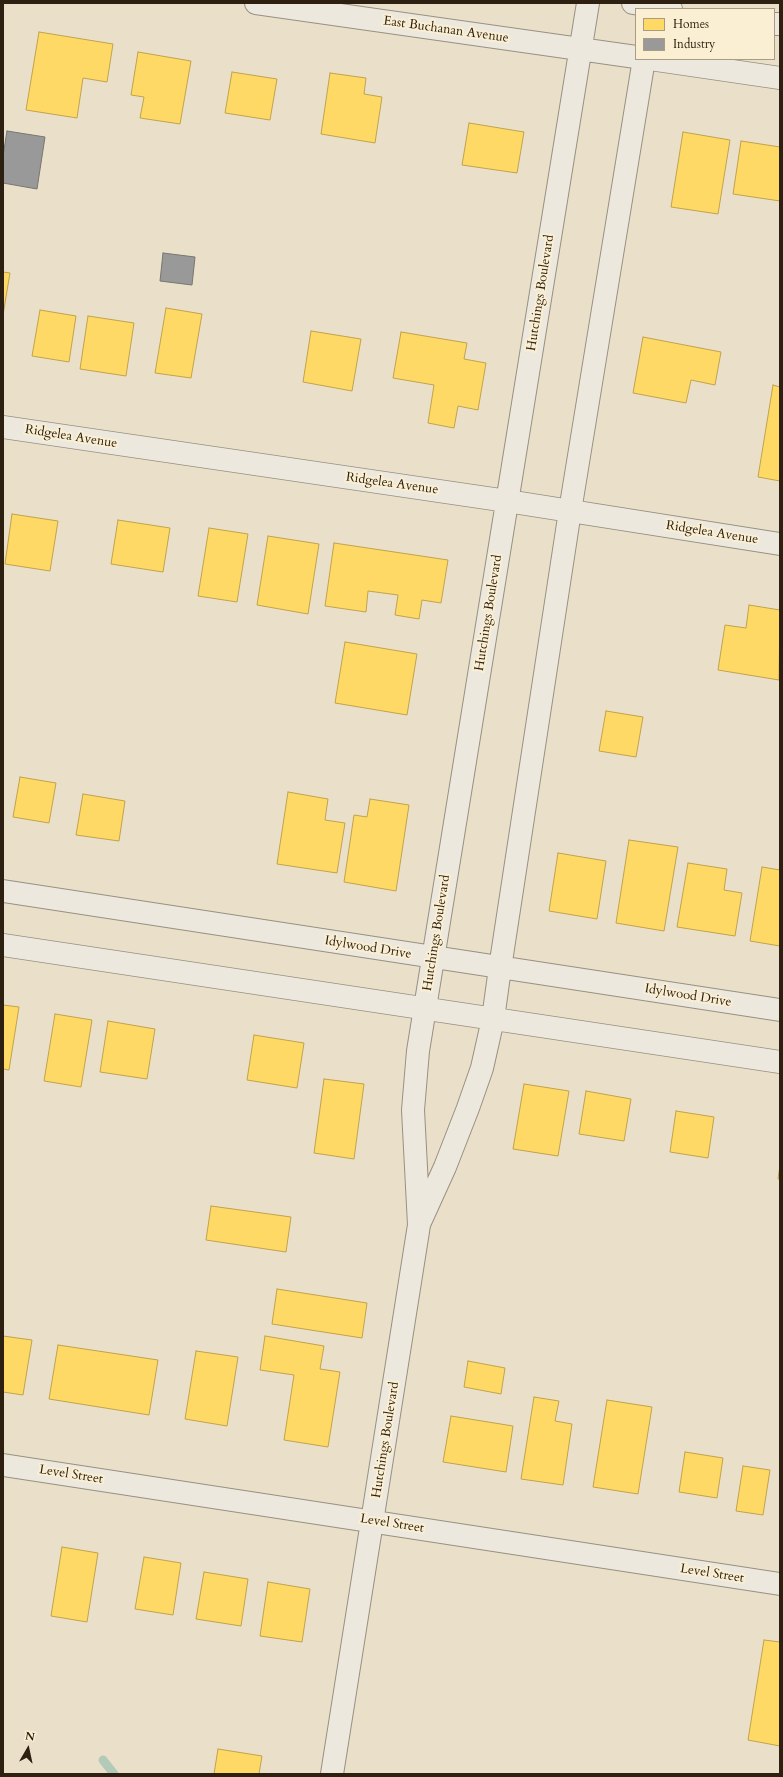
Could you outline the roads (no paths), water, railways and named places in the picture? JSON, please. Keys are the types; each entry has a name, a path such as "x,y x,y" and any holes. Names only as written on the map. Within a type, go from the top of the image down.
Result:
{"street":[{"name":"East Buchanan Avenue","path":"256,3 635,57"},
{"name":"Hutchings Boulevard","path":"332,1774 419,1225 413,1110 418,1051 588,3"},
{"name":"Hutchings Boulevard","path":"419,1225 445,1167 468,1108 482,1068 493,1019 570,511 644,60"},
{"path":"657,60 780,78"},
{"name":"Ridgelea Avenue","path":"3,427 507,501 780,544"},
{"name":"Idylwood Drive","path":"3,891 780,1010"},
{"path":"3,944 780,1062"},
{"name":"Level Street","path":"3,1465 780,1584"}],"waterway":[{"path":"103,1760 114,1774"}]}
